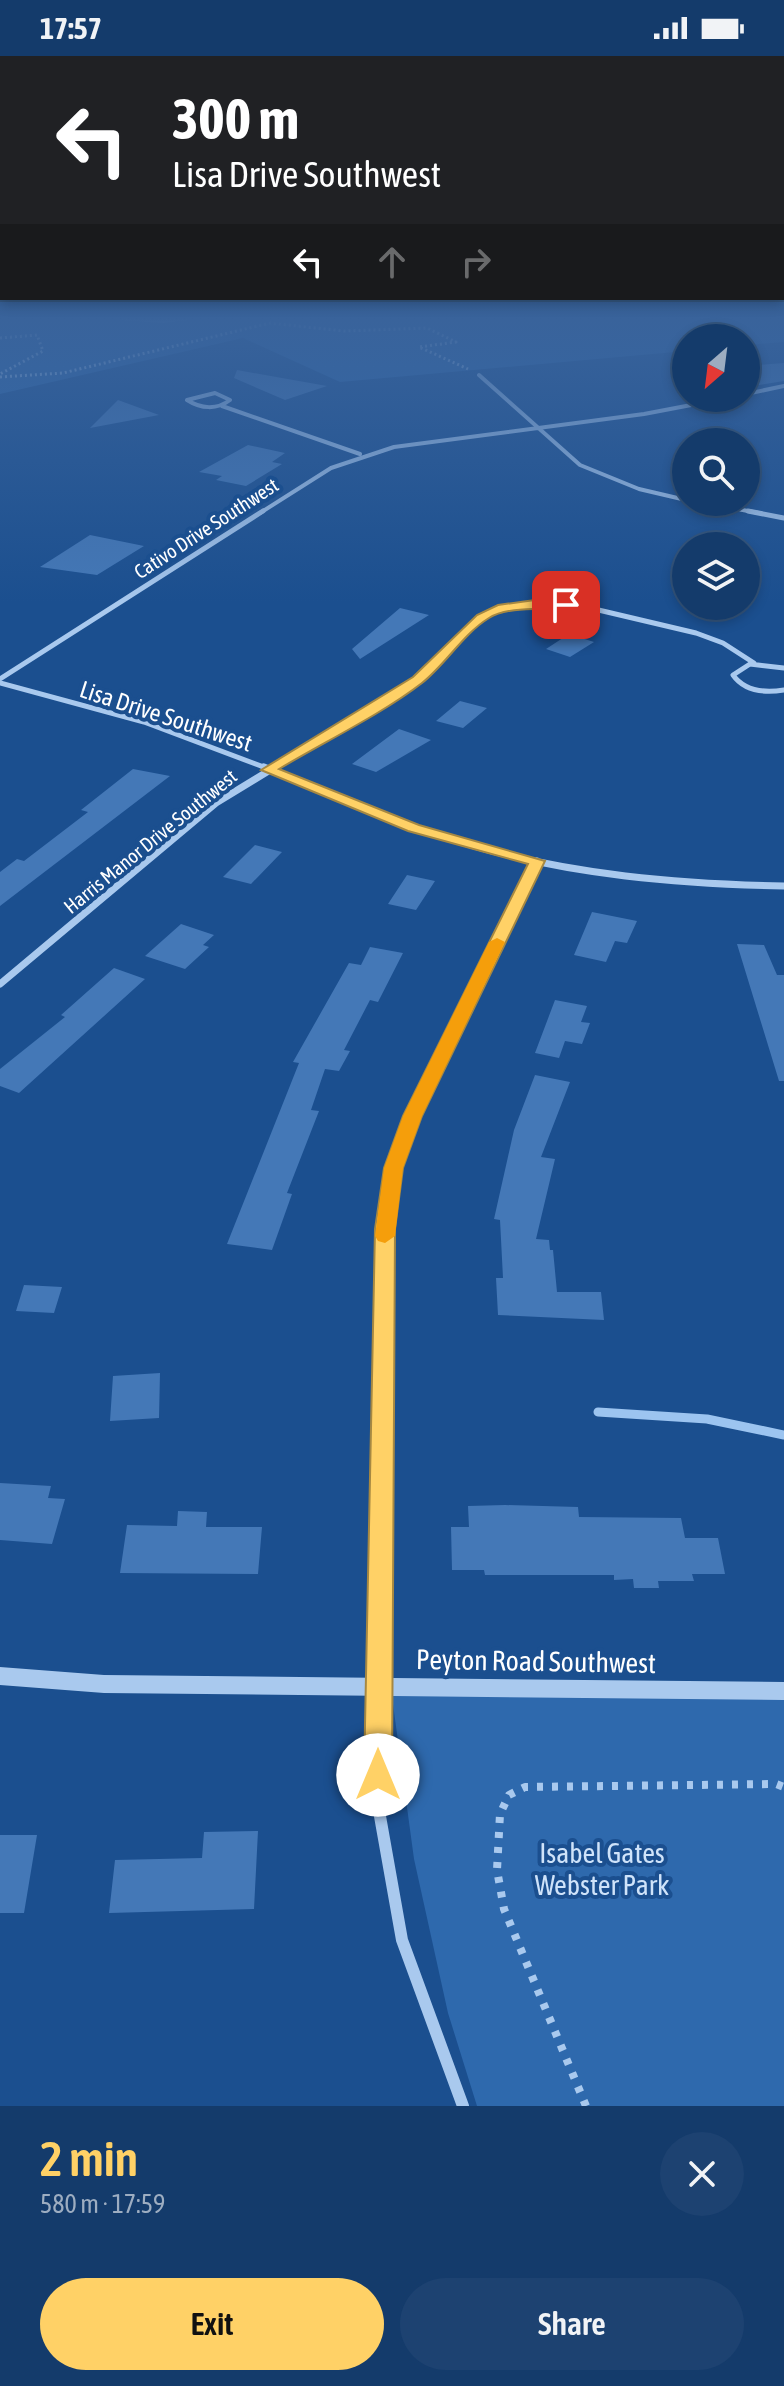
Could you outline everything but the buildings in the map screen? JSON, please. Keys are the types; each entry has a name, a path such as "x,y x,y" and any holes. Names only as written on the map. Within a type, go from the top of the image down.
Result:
{"street":[{"path":"238,412 360,454"},
{"path":"519,412 567,455 607,478 672,496"},
{"name":"Cativo Drive Southwest","path":"0,681 331,468 360,454 411,442 664,412"},
{"path":"760,513 784,518"},
{"name":"Harris Manor Drive Southwest","path":"0,984 216,803 418,680 481,618 498,609 542,603 590,608 696,633 723,643 754,663 784,668"},
{"path":"754,663 736,669 736,680 753,689 784,690"},
{"name":"Lisa Drive Southwest","path":"0,681 163,729 414,828 537,861 675,882 784,886"},
{"path":"463,2106 402,1940 378,1805 377,1687 385,1229 394,1168 412,1116 537,861"},
{"name":"Peyton Road Southwest","path":"0,1676 104,1684 784,1691"}],"path":[{"path":"586,2106 504,1909 496,1840 500,1814 509,1795 525,1787 776,1784 784,1787"}],"green space":[{"name":"Isabel Gates Webster Park","path":"390,1682 784,1689 784,2106 477,2106 448,2013 414,1859"}],"waterway":[{"path":"598,1412 707,1419 784,1435"}],"slow traffic":[{"path":"385,1236 394,1168 412,1116 497,942"}],"route":[{"path":"378,1775 385,1229 394,1168 412,1116 537,861 414,828 268,770 418,680 481,618 498,609 542,603 566,605"}]}
